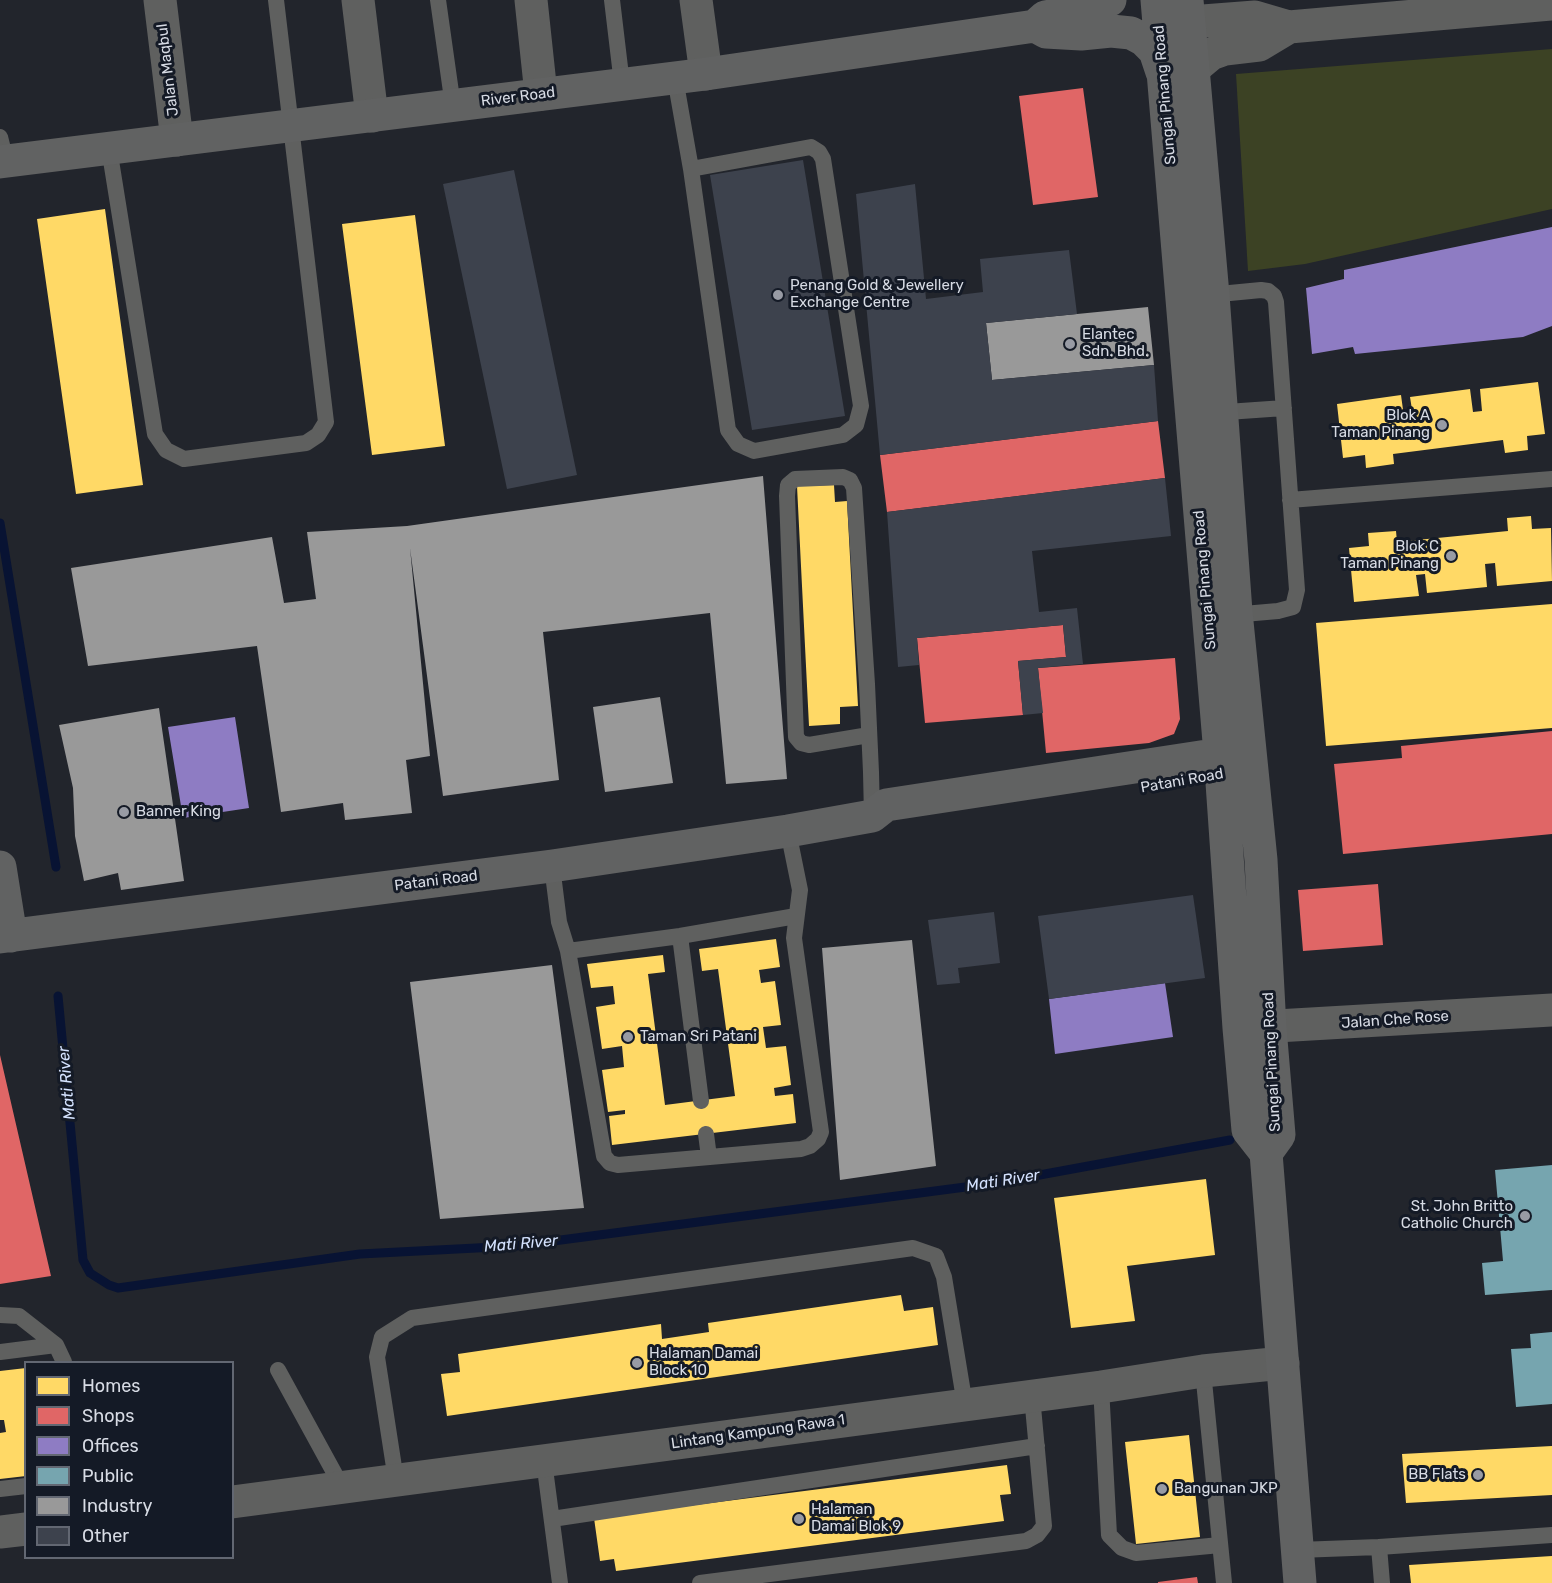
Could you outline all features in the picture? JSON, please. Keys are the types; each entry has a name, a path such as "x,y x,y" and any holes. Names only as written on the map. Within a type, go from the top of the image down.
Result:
{"main road":[{"name":"River Road","path":"2,154 109,148 690,76 1035,26 1045,17 1078,11 1110,0"},
{"name":"Sungai Pinang Road","path":"1157,0 1178,72 1213,295 1222,410 1220,766 1254,1028"},
{"name":"Sungai Pinang Road","path":"1188,11 1178,72 1181,297 1222,616 1251,762 1261,860 1248,1130 1266,1153 1300,1583"},
{"name":"River Road","path":"1035,26 1046,32 1131,33 1144,40 1178,72"},
{"name":"Patani Road","path":"6,937 552,866 788,831 872,816 886,825 1251,762"},
{"path":"0,867 6,937"}],"street":[{"name":"Jalan Maqbul","path":"160,0 177,140"},
{"path":"358,0 372,116"},
{"path":"531,0 542,94"},
{"path":"690,76 696,0"},
{"path":"1178,72 1225,49 1259,45 1289,27 1367,10 1552,4"},
{"path":"1188,11 1254,17 1289,27"},
{"name":"Jalan Che Rose","path":"1254,1028 1552,1010"},
{"name":"Lintang Kampung Rawa 1","path":"234,1502 1101,1387 1203,1371 1283,1364"},
{"path":"0,1532 24,1529"}],"lane":[{"path":"109,148 155,434 166,450 184,459 195,458 306,443 318,435 326,422 276,0"},
{"path":"438,0 453,106"},
{"path":"612,0 622,84"},
{"path":"690,76 691,169 728,430 738,444 754,451 843,435 856,425 861,406 823,159 819,152 811,147 691,169"},
{"path":"1181,297 1261,290 1274,296 1276,302 1298,590 1293,607 1278,612 1222,616"},
{"path":"1222,410 1227,412 1284,408"},
{"path":"869,735 809,745 796,737 787,496 789,485 795,479 843,477 850,480 854,488 869,735 872,816"},
{"path":"1290,500 1552,478"},
{"path":"552,866 560,922 568,951 604,1156 610,1162 618,1165 801,1149 810,1146 818,1139 821,1132 794,938 800,890 788,831"},
{"path":"568,951 680,936 796,916"},
{"path":"680,936 701,1101"},
{"path":"706,1134 709,1157"},
{"path":"396,1480 377,1357 382,1337 412,1318 913,1248 936,1256 944,1277 965,1405"},
{"path":"0,1315 19,1316 56,1345 64,1361"},
{"path":"0,1352 56,1345"},
{"path":"278,1370 342,1487"},
{"path":"1203,1371 1224,1583"},
{"path":"1101,1387 1109,1535 1122,1548 1136,1553 1220,1545"},
{"path":"700,1583 1026,1541 1037,1535 1044,1526 1032,1396"},
{"path":"552,1519 1037,1446"},
{"path":"544,1461 560,1583"},
{"path":"0,1489 24,1486"},
{"path":"1298,1550 1552,1535"},
{"path":"1379,1547 1382,1583"}],"green space":[{"path":"1552,49 1552,209 1305,264 1248,271 1236,74"}],"building: Homes":[{"path":"105,209 143,485 76,494 37,219"},
{"path":"415,215 445,446 372,455 342,224"},
{"name":"Blok A Taman Pinang","path":"1538,382 1545,434 1527,436 1528,450 1505,453 1503,440 1393,454 1394,464 1366,468 1365,455 1343,458 1337,404 1401,395 1404,417 1413,416 1410,397 1470,389 1473,412 1482,411 1480,389"},
{"path":"834,485 835,502 847,501 858,706 840,707 840,724 809,726 797,486"},
{"name":"Blok C Taman Pinang","path":"1531,516 1532,529 1551,528 1552,581 1497,586 1495,563 1485,564 1487,587 1427,593 1425,574 1416,575 1419,596 1354,602 1349,548 1369,546 1368,533 1396,531 1397,542 1508,531 1507,518"},
{"path":"1552,604 1552,728 1326,746 1316,623"},
{"name":"Taman Sri Patani","path":"776,939 780,967 759,970 761,983 775,981 781,1025 763,1027 766,1048 786,1046 791,1085 774,1088 775,1096 793,1094 796,1123 612,1145 609,1116 625,1114 625,1110 608,1112 602,1070 624,1067 622,1046 602,1049 596,1007 615,1004 613,986 591,988 587,964 663,955 665,972 648,974 665,1105 735,1096 718,969 702,971 699,949"},
{"path":"1206,1179 1215,1255 1127,1266 1135,1321 1071,1328 1054,1198"},
{"name":"Halaman Damai Block 10","path":"901,1295 904,1311 933,1307 938,1345 447,1416 441,1374 460,1372 458,1354 661,1324 662,1339 709,1332 708,1323"},
{"path":"24,1368 24,1476 0,1479 0,1433 6,1432 4,1420 0,1420 0,1371"},
{"name":"Bangunan JKP","path":"1189,1435 1200,1537 1136,1544 1125,1442"},
{"name":"BB Flats","path":"1552,1446 1552,1495 1406,1503 1402,1454"},
{"name":"Halaman Damai Blok 9","path":"1007,1465 1011,1494 1000,1495 1004,1521 616,1571 614,1559 600,1561 594,1518"},
{"path":"1552,1556 1552,1583 1411,1583 1409,1565"}],"building: Shops":[{"path":"1083,88 1098,197 1033,205 1019,96"},
{"path":"1158,421 1165,478 887,512 880,455"},
{"path":"1063,625 1066,657 1018,661 1023,715 925,723 917,638"},
{"path":"1175,658 1180,719 1174,734 1149,743 1046,753 1038,668"},
{"path":"1552,731 1552,834 1343,854 1334,764 1402,758 1401,746"},
{"path":"1378,884 1383,945 1303,951 1298,890"},
{"path":"0,1055 51,1276 0,1284"},
{"path":"1197,1577 1198,1583 1158,1583 1158,1582"}],"building: Offices":[{"path":"1552,227 1552,326 1523,337 1355,354 1353,347 1312,354 1306,288 1344,279 1344,270"},
{"path":"235,717 249,808 183,818 168,727"},
{"path":"1165,983 1173,1037 1055,1054 1049,999"}],"building: Public":[{"name":"St. John Britto Catholic Church","path":"1552,1165 1552,1290 1485,1295 1482,1263 1503,1261 1495,1170"},
{"path":"1552,1332 1552,1404 1516,1407 1511,1349 1531,1348 1530,1334"}],"building: Industry":[{"name":"Elantec Sdn. Bhd.","path":"1148,307 1154,365 992,380 986,323"},
{"path":"763,476 787,779 726,784 710,613 543,632 559,780 443,796 410,548 430,756 406,760 412,813 345,820 343,803 281,812 257,646 88,666 71,568 272,537 284,603 316,599 307,532 407,526"},
{"path":"660,697 673,783 605,792 593,707"},
{"name":"Banner King","path":"159,708 184,881 121,890 118,873 84,881 75,836 73,788 59,725"},
{"path":"912,940 936,1166 840,1180 822,948"},
{"path":"552,965 584,1208 440,1219 410,982"}],"building: Other":[{"name":"Penang Gold & Jewellery Exchange Centre","path":"803,160 845,416 752,430 710,175"},
{"path":"514,170 577,475 507,489 443,184"},
{"path":"915,184 926,299 983,292 980,259 1069,250 1077,314 986,323 992,380 1154,365 1158,421 880,455 856,194"},
{"path":"1165,478 1171,536 1032,551 1039,612 1077,608 1083,664 1038,668 1043,713 1023,715 1018,661 1066,657 1063,625 917,638 919,665 898,667 887,512"},
{"path":"1193,895 1205,978 1049,999 1038,916"},
{"path":"994,912 1000,963 958,968 960,983 937,985 928,920"}],"waterway":[{"name":"Mati River","path":"0,523 56,867"},
{"name":"Mati River","path":"58,996 83,1260 90,1273 118,1288 360,1254 515,1246 996,1183 1230,1140"}],"place":[{"name":"Penang Gold & Jewellery Exchange Centre","path":"778,295"},
{"name":"Elantec Sdn. Bhd.","path":"1070,344"},
{"name":"Blok A Taman Pinang","path":"1442,425"},
{"name":"Blok C Taman Pinang","path":"1451,556"},
{"name":"Banner King","path":"124,812"},
{"name":"Taman Sri Patani","path":"628,1037"},
{"name":"St. John Britto Catholic Church","path":"1525,1216"},
{"name":"Halaman Damai Block 10","path":"637,1363"},
{"name":"BB Flats","path":"1478,1475"},
{"name":"Bangunan JKP","path":"1162,1489"},
{"name":"Halaman Damai Blok 9","path":"799,1519"}]}
